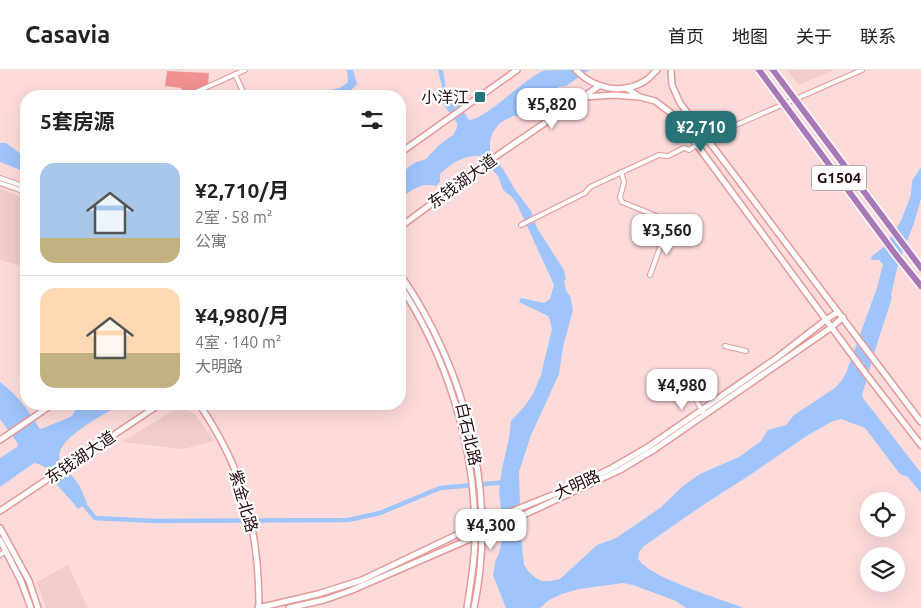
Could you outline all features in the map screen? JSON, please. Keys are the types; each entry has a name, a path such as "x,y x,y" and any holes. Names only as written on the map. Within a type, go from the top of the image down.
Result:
{"highway":[{"name":"G1504","path":"759,70 921,286"},
{"name":"G1504","path":"773,70 921,268"}],"main road":[{"path":"406,149 517,70"},
{"path":"576,70 584,78 599,86 612,89 626,88 645,81 657,70"},
{"path":"671,70 672,85 680,103 921,422"},
{"name":"东钱湖大道","path":"406,223 495,157 599,86"},
{"path":"626,88 640,97"},
{"path":"581,98 597,95 640,97 655,100 671,113 697,145 866,374 921,445"},
{"name":"白石北路","path":"406,283 418,300 433,329 453,374 465,412 478,472 483,533 480,575 474,608"},
{"name":"白石北路","path":"406,295 424,327 446,378 459,416 471,474 475,537 467,608"},
{"name":"大明路","path":"288,608 324,600 350,590 500,526 620,470 654,449 838,312"},
{"name":"大明路","path":"258,608 318,594 362,580 475,526 522,508 612,468 648,447 832,327 843,317"},
{"path":"0,440 44,410"},
{"name":"东钱湖大道","path":"0,511 151,410"},
{"name":"紫金北路","path":"203,410 214,426 240,480 249,512 258,564 258,608"},
{"path":"0,528 29,580 38,608"},
{"path":"0,540 21,581 31,608"}],"street":[{"path":"200,90 246,70"},
{"path":"524,224 621,172 659,155 668,156 684,148 690,150 708,138 862,70"},
{"path":"235,74 242,90"},
{"path":"621,172 624,182 620,197 622,202 660,219 663,230 650,275"},
{"path":"0,178 20,185"},
{"path":"0,183 20,190"},
{"path":"725,346 746,351"},
{"path":"696,400 703,411"},
{"path":"0,556 6,551"}],"shaded area":[{"path":"787,70 834,70 798,85"},
{"path":"167,71 209,73 208,84 194,90 182,90 181,88 165,86"},
{"path":"0,189 20,197 20,265 0,260"},
{"path":"174,410 186,410 194,413 214,441 183,449 122,442"},
{"path":"68,565 88,608 46,608 37,582"}],"water":[{"path":"347,70 353,70 357,84 353,89 329,90 340,88 348,82"},
{"path":"438,70 443,70 447,94 452,93 469,120 485,113 525,82 543,71 589,70 566,86 558,87 527,115 513,116 500,123 493,132 490,141 490,153 531,211 537,228 564,270 566,291 570,296 573,310 563,347 559,374 531,435 519,472 524,565 536,578 542,581 560,579 597,545 616,538 660,508 683,486 700,474 739,457 761,441 768,430 786,425 794,415 835,388 846,373 877,288 883,264 879,260 871,260 872,256 885,246 901,221 911,195 912,181 921,167 921,199 898,265 891,295 892,298 862,395 921,473 921,493 908,477 900,474 865,428 841,419 831,422 805,437 703,505 644,546 639,552 638,559 646,567 671,581 743,608 686,608 676,601 623,583 579,589 562,594 549,600 540,608 506,608 493,575 504,531 499,491 502,469 511,421 533,394 541,375 552,329 548,316 519,302 521,298 544,303 550,299 554,285 517,204 503,190 498,176 480,156 458,160 440,174 440,182 436,186 421,186 406,194 406,169 414,163 426,159 438,146 453,135 457,128 457,123 441,98 443,91"},
{"path":"0,143 6,143 20,154 20,170 0,162"},
{"path":"0,382 20,401 20,410 27,410 41,429 72,416 76,410 111,410 72,436 64,444 60,452 60,460 79,485 87,503 78,509 59,487 47,469 40,464 34,463 0,487 0,458 17,447 18,444 0,419"}],"waterway":[{"path":"81,501 95,518 155,521 348,520 380,513 440,488 507,482"}],"place":[{"name":"小洋江","path":"480,97"}]}
